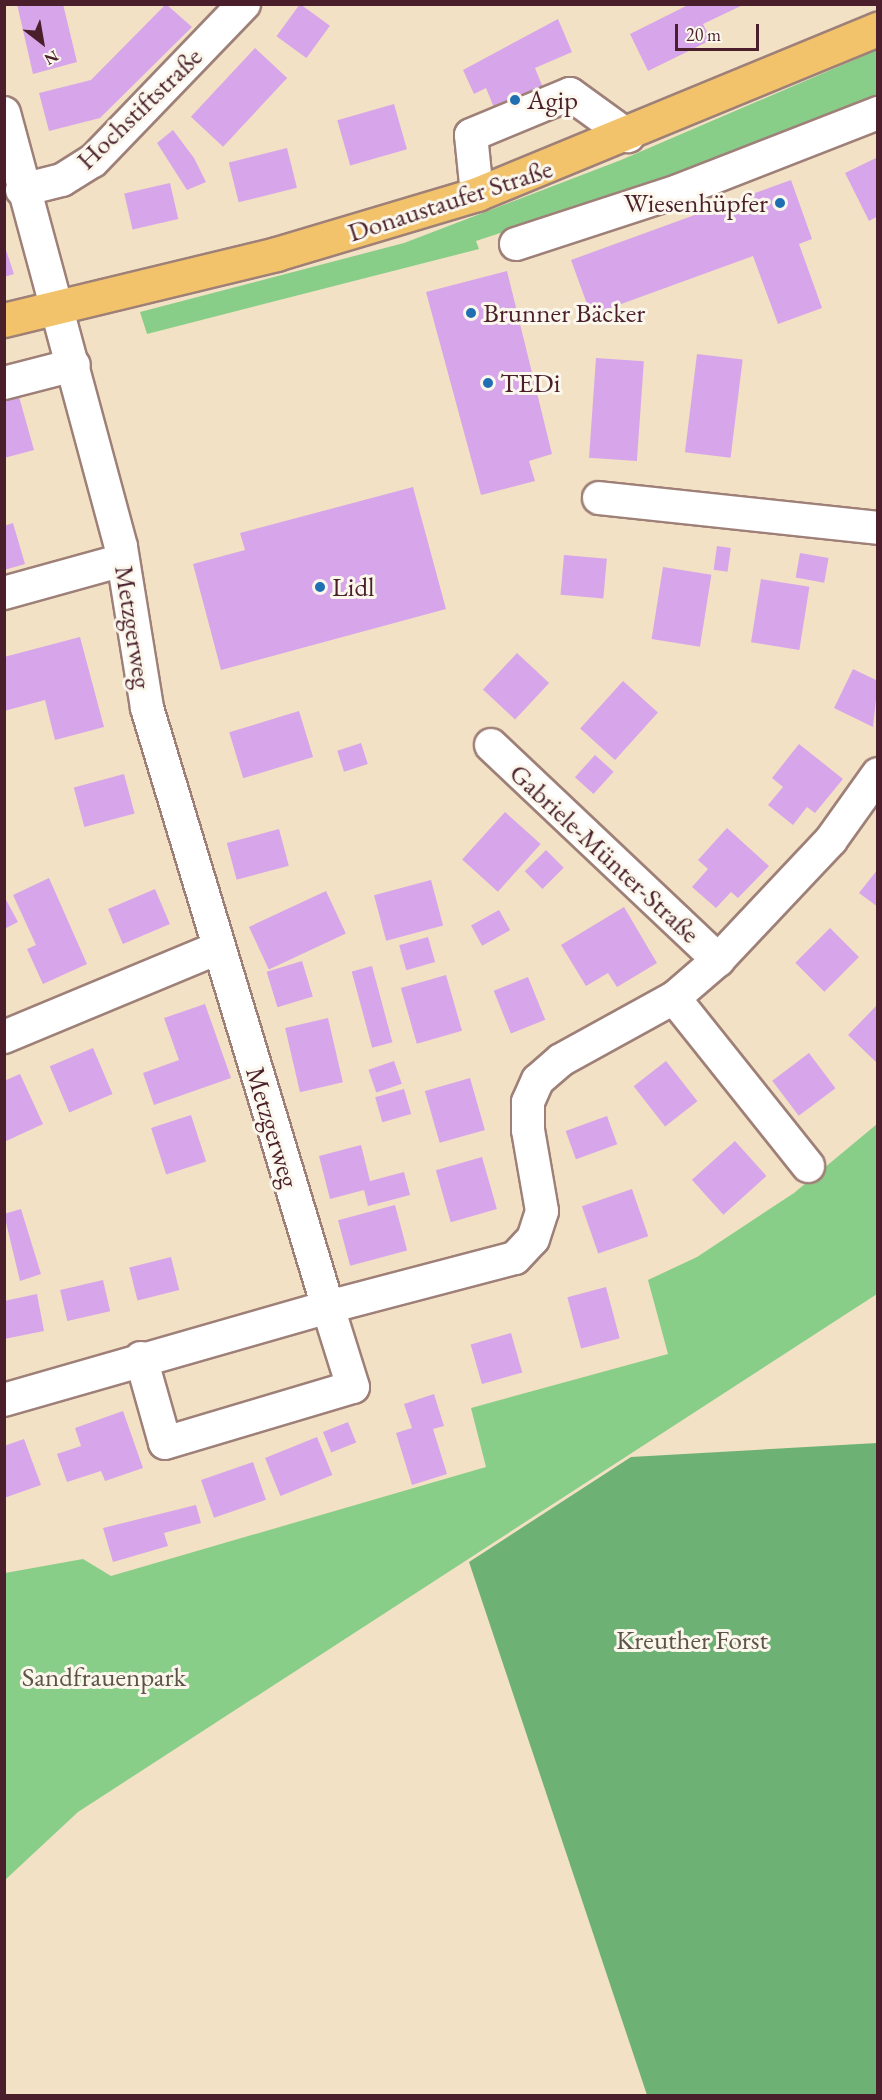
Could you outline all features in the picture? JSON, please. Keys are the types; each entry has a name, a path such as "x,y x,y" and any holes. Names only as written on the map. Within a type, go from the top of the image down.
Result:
{"main road":[{"name":"Donaustaufer Straße","path":"4,320 56,305 276,254 477,194 628,136 878,29"}],"street":[{"name":"Hochstiftstraße","path":"22,190 62,180 93,161 244,4"},
{"path":"477,194 471,135 570,93 628,136"},
{"name":"Metzgerweg","path":"4,113 22,190 74,365 123,560 147,708 353,1387 165,1443 141,1358"},
{"path":"516,244 678,191 878,113"},
{"path":"4,383 74,365"},
{"path":"599,498 878,528"},
{"path":"4,593 123,560"},
{"name":"Gabriele-Münter-Straße","path":"491,745 718,960"},
{"path":"4,1400 141,1358 515,1258 533,1239 542,1211 528,1130 528,1102 538,1080 561,1060 674,998 718,960 831,840 878,774"},
{"path":"4,1037 218,948"},
{"path":"674,998 808,1166"}],"green space":[{"path":"877,50 877,109 476,241 479,249 147,334 140,312 404,243 621,160"},
{"name":"Sandfrauenpark","path":"877,1124 877,1294 78,1812 5,1880 5,1573 83,1559 111,1576 486,1467 471,1408 668,1354 648,1280 697,1257 794,1193"},
{"name":"Kreuther Forst","path":"877,1443 877,2095 647,2095 469,1562 631,1457"}],"building":[{"path":"17,4 63,4 77,62 33,74"},
{"path":"166,4 192,27 100,118 49,131 39,93 91,80"},
{"path":"300,4 330,26 306,58 276,36"},
{"path":"690,4 745,4 703,24 711,40 648,71 630,34"},
{"path":"558,19 572,52 535,68 555,117 506,137 486,88 474,94 463,70"},
{"path":"255,48 287,78 223,147 191,117"},
{"path":"394,104 407,149 350,165 337,120"},
{"path":"173,130 194,158 206,182 187,190 157,143"},
{"path":"287,148 297,188 239,202 229,163"},
{"path":"878,157 878,216 869,221 845,173"},
{"path":"791,180 812,239 799,244 822,308 778,324 753,256 591,315 571,260"},
{"path":"170,183 178,219 133,230 124,194"},
{"path":"4,244 14,274 4,277"},
{"path":"507,271 552,454 529,461 535,481 481,495 426,292"},
{"path":"697,354 743,360 731,458 685,452"},
{"path":"596,358 644,361 637,461 589,458"},
{"path":"18,393 34,450 4,458 4,396"},
{"name":"Lidl","path":"413,487 446,609 221,670 193,564 245,550 240,533"},
{"path":"13,523 25,564 4,570 4,526"},
{"path":"717,546 731,548 728,572 714,570"},
{"path":"800,553 829,558 824,583 796,578"},
{"path":"564,555 607,559 603,599 561,595"},
{"path":"663,567 711,575 700,647 652,639"},
{"path":"761,579 809,587 799,650 751,642"},
{"path":"80,637 104,727 55,740 45,700 4,711 4,657"},
{"path":"517,653 549,683 515,720 483,690"},
{"path":"853,669 878,681 873,727 834,708"},
{"path":"623,681 658,712 615,760 580,729"},
{"path":"299,711 313,757 243,778 229,732"},
{"path":"361,743 368,764 344,772 337,751"},
{"path":"799,744 843,779 815,813 807,807 793,825 768,805 783,787 772,778"},
{"path":"595,755 614,772 594,794 575,777"},
{"path":"124,774 135,814 84,827 74,787"},
{"path":"505,812 541,844 498,892 462,860"},
{"path":"727,828 769,866 738,898 731,892 716,908 692,887 708,869 698,860"},
{"path":"279,829 289,866 237,880 227,843"},
{"path":"546,850 564,868 542,889 525,871"},
{"path":"878,869 878,907 859,893"},
{"path":"49,878 87,964 43,984 27,949 36,945 13,895"},
{"path":"431,880 443,925 386,941 374,895"},
{"path":"155,889 170,924 123,944 108,909"},
{"path":"326,891 346,934 269,970 249,927"},
{"path":"4,896 18,922 4,929"},
{"path":"624,907 657,963 617,987 608,973 586,986 561,945"},
{"path":"499,910 510,930 482,946 471,926"},
{"path":"830,928 859,957 824,992 795,963"},
{"path":"428,937 435,962 406,970 399,945"},
{"path":"302,961 313,996 277,1007 267,972"},
{"path":"372,966 392,1042 372,1048 352,971"},
{"path":"446,975 462,1031 417,1044 401,988"},
{"path":"528,977 545,1020 511,1034 494,991"},
{"path":"205,1004 231,1078 154,1105 143,1073 179,1060 164,1018"},
{"path":"878,1004 878,1064 848,1035"},
{"path":"328,1018 343,1082 300,1092 285,1028"},
{"path":"93,1048 113,1094 69,1112 50,1066"},
{"path":"809,1053 835,1088 799,1116 772,1081"},
{"path":"394,1061 402,1084 376,1092 368,1070"},
{"path":"666,1061 697,1101 665,1126 634,1086"},
{"path":"20,1074 43,1124 4,1142 4,1081"},
{"path":"470,1078 485,1130 440,1143 425,1091"},
{"path":"404,1089 411,1114 382,1122 375,1097"},
{"path":"191,1115 206,1162 166,1175 151,1128"},
{"path":"607,1116 617,1144 576,1159 566,1131"},
{"path":"735,1141 766,1176 723,1215 692,1180"},
{"path":"361,1145 370,1181 404,1172 410,1195 368,1206 364,1190 330,1199 319,1156"},
{"path":"482,1157 497,1209 451,1222 436,1170"},
{"path":"632,1189 648,1236 598,1254 582,1206"},
{"path":"395,1205 407,1250 350,1266 338,1220"},
{"path":"21,1209 41,1274 20,1281 4,1214"},
{"path":"171,1257 179,1290 138,1300 129,1267"},
{"path":"103,1280 110,1311 67,1321 60,1290"},
{"path":"606,1287 620,1338 581,1349 567,1297"},
{"path":"37,1294 44,1331 4,1339 4,1301"},
{"path":"511,1333 522,1372 482,1384 471,1345"},
{"path":"434,1394 444,1426 433,1429 447,1474 412,1485 396,1433 412,1428 404,1404"},
{"path":"123,1411 143,1468 105,1481 101,1471 67,1482 57,1454 81,1446 75,1428"},
{"path":"348,1422 356,1442 331,1453 323,1432"},
{"path":"317,1437 332,1475 280,1496 265,1458"},
{"path":"24,1439 41,1485 4,1498 4,1446"},
{"path":"253,1462 266,1500 214,1518 201,1480"},
{"path":"196,1505 201,1523 164,1533 168,1546 113,1562 103,1528"}],"place":[{"name":"Agip","path":"515,100"},
{"name":"Wiesenhüpfer","path":"780,203"},
{"name":"Brunner Bäcker","path":"471,313"},
{"name":"TEDi","path":"488,383"},
{"name":"Lidl","path":"320,587"}]}
